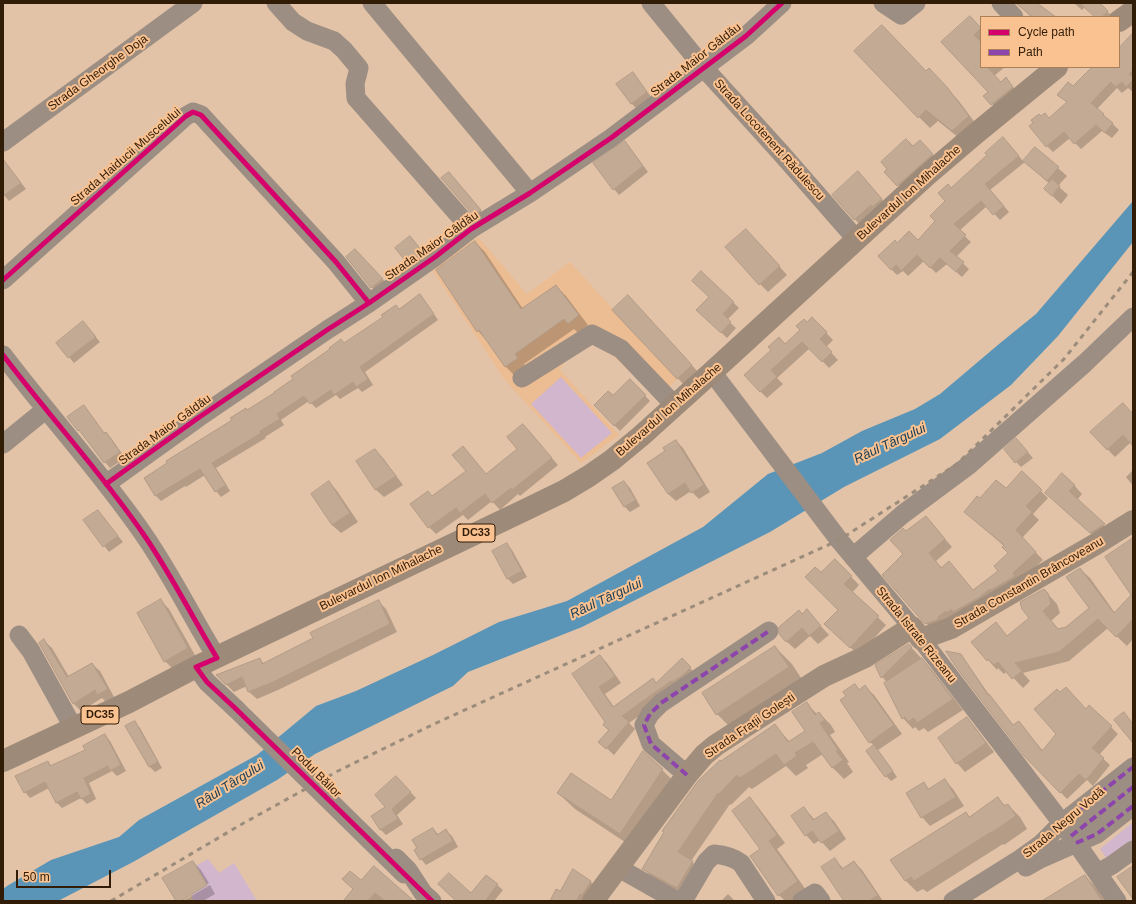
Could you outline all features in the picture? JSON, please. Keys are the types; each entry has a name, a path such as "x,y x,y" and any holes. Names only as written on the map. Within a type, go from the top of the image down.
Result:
{"highway":[{"path":"1120,20 1133,11"},
{"name":"Bulevardul Ion Mihalache","path":"196,667 564,491 612,460 675,406 932,171 1057,68"},
{"name":"DC35","path":"3,761 129,702 196,667"}],"main road":[{"name":"Strada Constantin Brâncoveanu","path":"917,633 951,628 1133,521"},
{"name":"Strada Frații Golești","path":"593,901 687,775 704,755 716,745 824,676 917,633"}],"street":[{"name":"Strada Gheorghe Doja","path":"3,142 193,3"},
{"path":"276,3 292,22 307,31 334,41 344,50 358,68 355,84 356,98 471,229"},
{"path":"372,3 530,192"},
{"name":"Strada Locotenent Rădulescu","path":"651,3 704,68 857,240"},
{"name":"Strada Maior Gâldău","path":"106,484 198,418 435,257 471,229 611,138 746,36 782,3"},
{"path":"883,3 901,15 916,3"},
{"path":"1001,3 1013,16"},
{"name":"Strada Haiducii Muscelului","path":"3,280 186,116 193,112 201,115 336,262 369,303"},
{"path":"853,557 903,514 969,466 1079,368 1133,317"},
{"path":"522,378 592,334 623,341 663,393 675,406"},
{"path":"3,355 45,410 106,484 148,542 170,576 217,658"},
{"name":"Strada Istrate Rizeanu","path":"712,372 837,537 917,633 1070,834 1117,901"},
{"path":"3,444 45,410"},
{"path":"687,775 651,744 644,725 650,714 661,703 769,631"},
{"path":"19,634 31,652 73,727"},
{"name":"Podul Băilor","path":"196,667 207,682 428,897"},
{"name":"Strada Negru Vodă","path":"975,901 1040,859 1070,834 1133,767"},
{"path":"1070,834 1133,787"},
{"path":"331,792 359,818 408,870 428,897"},
{"path":"1070,834 1097,834 1133,806"},
{"name":"Strada Negru Vodă","path":"953,901 1036,848 1070,834"},
{"path":"1098,873 1133,850"},
{"path":"683,901 706,862 714,854 730,857 741,863 766,901"},
{"path":"617,867 677,901"},
{"path":"802,901 815,893 821,901"}],"shaded area":[{"path":"478,237 527,294 570,262 677,379 658,399 603,346 596,343 566,360 560,370 619,435 581,463 504,379 431,268"},
{"path":"561,377 612,433 581,458 531,404"},
{"path":"1133,822 1133,847 1110,863 1100,849"},
{"path":"208,859 219,873 234,863 257,901 194,901 191,895 207,885 196,866"}],"water":[{"name":"Râul Târgului","path":"1133,201 1133,242 1058,336 1011,385 940,439 844,487 770,532 582,627 468,672 453,686 315,754 277,780 133,862 58,901 3,901 3,889 7,886 51,860 119,837 139,820 257,755 316,706 356,691 499,622 567,601 703,527 768,474 822,453 862,431 915,409 940,394 1036,314"}],"building":[{"path":"1016,3 1037,3 1055,16 1032,16"},
{"path":"1080,3 1100,3 1108,11 1103,16 1094,16"},
{"path":"970,16 980,27 980,29 974,35 980,41 980,68 988,68 1001,82 1006,77 1013,87 991,105 983,96 988,92 941,42"},
{"path":"882,25 926,71 929,68 947,87 969,116 952,131 926,110 918,118 854,51"},
{"path":"1133,33 1133,70 1129,74 1133,80 1126,87 1122,82 1115,87 1111,82 1091,103 1113,123 1105,133 1096,125 1074,144 1064,132 1046,147 1029,126 1033,123 1031,120 1039,114 1041,116 1045,113 1049,118 1067,102 1057,95 1068,82 1073,86 1091,68 1120,68 1120,47"},
{"path":"633,72 647,92 631,104 616,84"},
{"path":"1003,137 1019,156 985,184 1004,206 993,215 981,201 954,224 966,235 950,251 964,262 956,272 940,258 930,268 917,255 901,271 896,265 891,270 878,256 895,240 897,243 909,231 918,240 935,221 930,216 945,201 938,193 948,184 951,188 987,155 985,153"},
{"path":"906,139 913,146 920,140 933,154 897,186 884,172 887,169 881,162"},
{"path":"625,141 643,166 613,190 593,163"},
{"path":"1035,147 1059,167 1047,181 1023,161"},
{"path":"3,159 21,183 3,196"},
{"path":"858,171 882,199 872,207 871,205 854,220 832,195"},
{"path":"449,172 481,210 473,215 441,178"},
{"path":"1052,179 1060,186 1052,196 1044,189"},
{"path":"746,229 780,266 759,285 725,247"},
{"path":"410,236 423,252 407,263 395,248"},
{"path":"475,241 521,309 556,285 579,315 568,324 564,319 515,354 518,358 505,367 479,330 477,332 436,270"},
{"path":"355,249 383,279 371,288 346,257"},
{"path":"701,271 734,302 723,314 731,322 721,333 696,310 709,297 692,281"},
{"path":"420,294 434,314 360,367 368,379 356,387 353,382 334,395 331,390 310,404 304,396 277,414 280,419 260,431 261,433 212,463 226,485 215,492 200,469 155,496 144,478 167,463 166,461 232,420 230,418 246,408 247,410 274,393 293,379 291,376 330,349 329,348 341,339 344,343 383,317 381,315 396,305 399,309"},
{"path":"628,295 692,365 677,379 612,310"},
{"path":"812,317 827,332 820,339 832,352 822,362 802,342 771,370 777,377 760,392 744,375 771,350 768,347 779,337 785,344 800,330 796,326 804,319 807,322"},
{"path":"83,321 96,337 68,358 56,343"},
{"path":"630,379 646,395 614,426 594,405 608,391 613,395"},
{"path":"1123,403 1133,414 1133,446 1123,435 1107,450 1090,432"},
{"path":"84,405 120,452 104,463 79,430 78,431 67,417"},
{"path":"523,424 552,458 512,490 511,488 492,503 485,494 460,513 456,508 428,528 410,504 428,491 432,496 466,471 452,455 463,446 486,474 517,449 507,437"},
{"path":"1016,438 1028,452 1015,463 1004,449"},
{"path":"676,440 704,485 691,493 685,483 668,494 647,463 665,451 663,448"},
{"path":"375,449 396,476 375,490 356,461"},
{"path":"1022,471 1042,490 1026,506 1032,512 1016,530 1036,552 1013,573 1015,576 991,590 990,589 978,598 953,612 951,609 947,613 946,611 938,617 939,619 925,624 882,575 903,554 890,540 903,528 906,531 926,516 945,539 929,553 941,568 949,561 973,590 998,571 994,566 1008,553 1002,547 1004,545 964,512 977,496 980,498 996,480 1006,488"},
{"path":"1062,473 1075,485 1069,491 1105,524 1090,533 1045,493"},
{"path":"329,481 350,513 332,525 311,494"},
{"path":"624,481 636,500 624,507 612,488"},
{"path":"98,510 118,536 103,547 83,520"},
{"path":"1133,538 1133,619 1116,637 1098,619 1059,652 1015,663 1022,671 1012,679 998,662 994,665 988,659 987,661 971,642 996,622 1007,636 1029,618 1022,609 1020,602 1044,589 1048,593 1051,604 1043,611 1058,629 1066,627 1089,608 1066,577 1080,568 1114,613 1131,595 1105,557"},
{"path":"507,543 522,571 507,579 492,551"},
{"path":"835,559 852,576 844,584 879,616 850,648 824,624 838,610 805,577 815,567 821,572"},
{"path":"161,599 188,648 164,662 137,613"},
{"path":"379,600 390,624 271,683 248,692 242,677 226,685 216,675 260,658 262,664 313,638 310,633"},
{"path":"807,609 821,626 809,636 802,628 786,642 779,634 779,627 799,610 802,614"},
{"path":"44,639 67,677 92,663 108,689 97,695 95,690 73,704 39,643"},
{"path":"909,644 912,647 881,678 875,665"},
{"path":"775,646 789,667 716,715 702,693"},
{"path":"946,651 961,654 988,695 989,694 1013,725 1019,721 1042,751 1056,734 1034,709 1057,689 1060,692 1066,687 1086,709 1089,705 1112,726 1092,748 1104,758 1086,780 1079,774 1060,793 1024,756 956,667"},
{"path":"600,655 615,676 599,687 613,707 653,678 656,683 682,658 691,667 683,675 672,682 671,681 622,716 629,722 606,749 598,742 609,730 603,725 605,722 572,674"},
{"path":"922,658 953,699 917,723 914,718 908,722 905,717 902,719 884,683"},
{"path":"855,684 859,690 865,685 894,725 869,743 840,700 846,696 843,692"},
{"path":"807,702 815,715 819,712 825,720 820,723 843,760 832,768 813,742 795,753 797,756 784,765 776,754 740,778 737,775 719,794 718,793 678,852 693,861 677,888 642,869 664,832 662,831 698,781 720,760 721,761 775,724 788,742 805,731 792,712"},
{"path":"1124,712 1133,724 1133,743 1114,720"},
{"path":"967,717 986,743 956,764 938,738"},
{"path":"135,721 158,762 149,767 125,726"},
{"path":"105,734 121,765 110,771 108,766 84,778 91,794 81,799 77,792 56,803 45,782 24,793 15,776 48,761 50,766 85,750 83,746"},
{"path":"874,745 893,771 885,777 866,751"},
{"path":"643,751 663,769 620,834 557,793 571,773 611,800"},
{"path":"396,776 411,792 392,809 398,819 380,830 371,816 385,807 375,795"},
{"path":"945,779 956,797 921,818 906,793 924,782 928,789"},
{"path":"750,797 777,835 769,841 798,881 778,896 750,856 760,849 732,811"},
{"path":"998,797 1004,806 1008,804 1016,816 914,881 911,877 905,881 890,860 966,812 969,817"},
{"path":"804,807 813,820 826,812 839,831 821,843 812,831 805,836 791,816"},
{"path":"433,828 437,835 446,829 453,841 420,860 414,850 417,848 412,840"},
{"path":"835,858 842,869 854,861 878,895 869,901 844,901 821,867"},
{"path":"193,861 207,885 181,901 176,901 162,878"},
{"path":"374,866 414,901 385,901 375,893 368,901 343,901 353,889 342,879 350,871 361,880"},
{"path":"1133,866 1133,899 1117,877"},
{"path":"573,869 591,881 582,895 580,894 577,900 580,901 550,901 556,889 560,891"},
{"path":"449,873 471,893 486,875 498,884 485,901 456,901 438,884"},
{"path":"1085,875 1102,901 1042,901"}],"railway":[{"path":"111,901 242,824 338,771 434,724 839,540 957,464 1064,359 1133,272"}],"marked path":[{"path":"687,775 651,744 644,725 650,714 661,703 769,631"},
{"path":"1062,823 1133,767"},
{"path":"1071,836 1133,787"},
{"path":"1076,843 1097,834 1133,806"}],"cycle path":[{"path":"106,484 198,418 435,257 471,229 530,193 611,138 746,36 782,3"},
{"path":"3,280 186,116 193,112 201,115 336,262 369,303"},
{"path":"3,355 93,466 154,550 217,658 196,667 207,682 432,901"}]}
